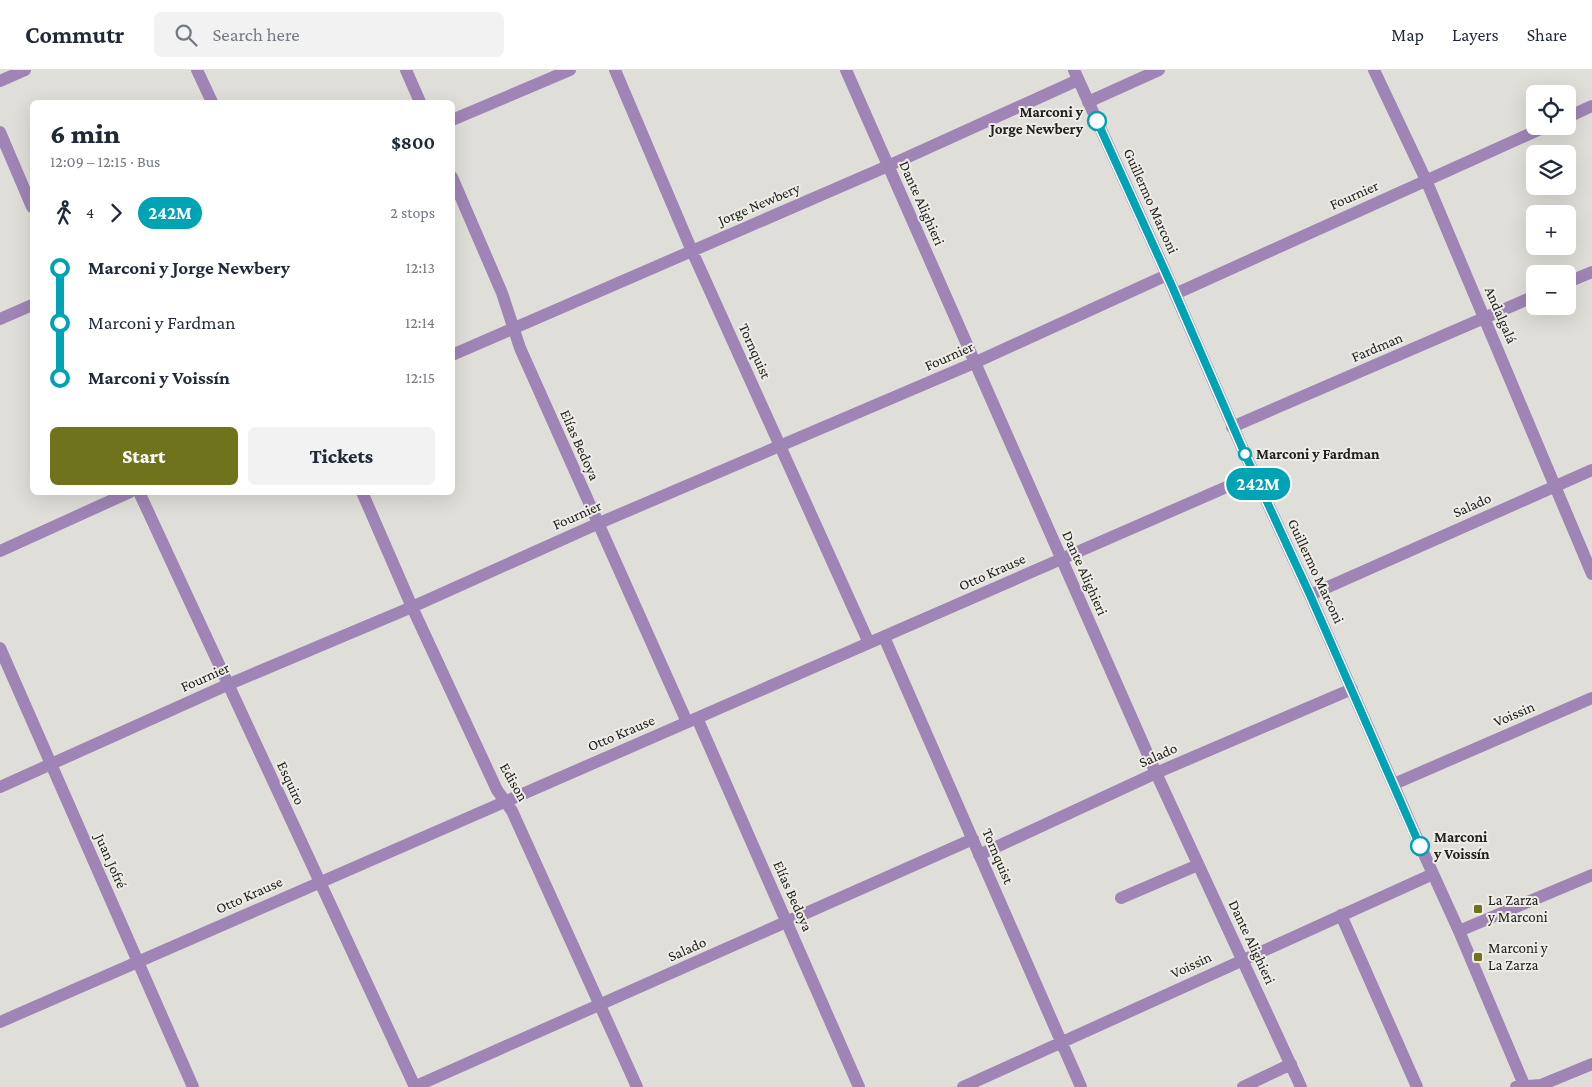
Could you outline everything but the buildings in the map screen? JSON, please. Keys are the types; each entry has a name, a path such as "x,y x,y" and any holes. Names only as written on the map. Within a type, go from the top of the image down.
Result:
{"street":[{"path":"0,81 25,70"},
{"path":"197,70 211,100"},
{"path":"406,70 419,100"},
{"path":"455,119 570,70"},
{"name":"Tornquist","path":"615,70 692,251 870,643"},
{"name":"Dante Alighieri","path":"846,70 1156,773 1301,1087"},
{"path":"1088,102 1159,70"},
{"name":"Andalgalá","path":"1374,70 1426,180 1592,574"},
{"name":"Jorge Newbery","path":"455,354 888,166 1076,75"},
{"name":"Guillermo Marconi","path":"1076,75 1167,275 1232,427 1310,595 1460,931 1522,1087"},
{"path":"1576,113 1592,106"},
{"path":"0,132 30,202"},
{"name":"Fournier","path":"1175,294 1527,135"},
{"name":"Elías Bedoya","path":"455,184 494,273 520,348 597,524 692,720 787,923 859,1087"},
{"path":"1576,279 1592,272"},
{"name":"Fournier","path":"0,787 227,685 412,607 597,524 974,363 1167,275"},
{"name":"Fardman","path":"1232,427 1526,300"},
{"path":"0,319 30,306"},
{"name":"Salado","path":"1310,595 1592,470"},
{"name":"Otto Krause","path":"0,1022 1254,475"},
{"path":"0,551 123,495"},
{"name":"Esquiro","path":"140,495 414,1087"},
{"name":"Edison","path":"363,495 412,607 497,790 512,812 638,1087"},
{"name":"Tornquist","path":"884,638 1081,1087"},
{"name":"Juan Jofré","path":"0,648 193,1087"},
{"name":"Salado","path":"979,855 1156,773 1352,689"},
{"name":"Voissin","path":"1394,784 1592,698"},
{"name":"Salado","path":"414,1087 973,839"},
{"path":"1121,898 1198,865"},
{"name":"Voissin","path":"963,1087 1433,874"},
{"path":"1460,931 1592,875"},
{"path":"1341,915 1417,1087"},
{"path":"1243,1087 1292,1064"},
{"path":"1522,1087 1541,1085 1592,1064"}],"bus line":[{"name":"242M","path":"1097,121 1244,452 1310,595 1420,846"}],"place":[{"name":"Marconi y Jorge Newbery","path":"1097,121"},
{"name":"Marconi y Fardman","path":"1245,454"},
{"name":"Marconi y Voissín","path":"1420,846"},
{"name":"La Zarza y Marconi","path":"1478,909"},
{"name":"Marconi y La Zarza","path":"1478,957"}]}
